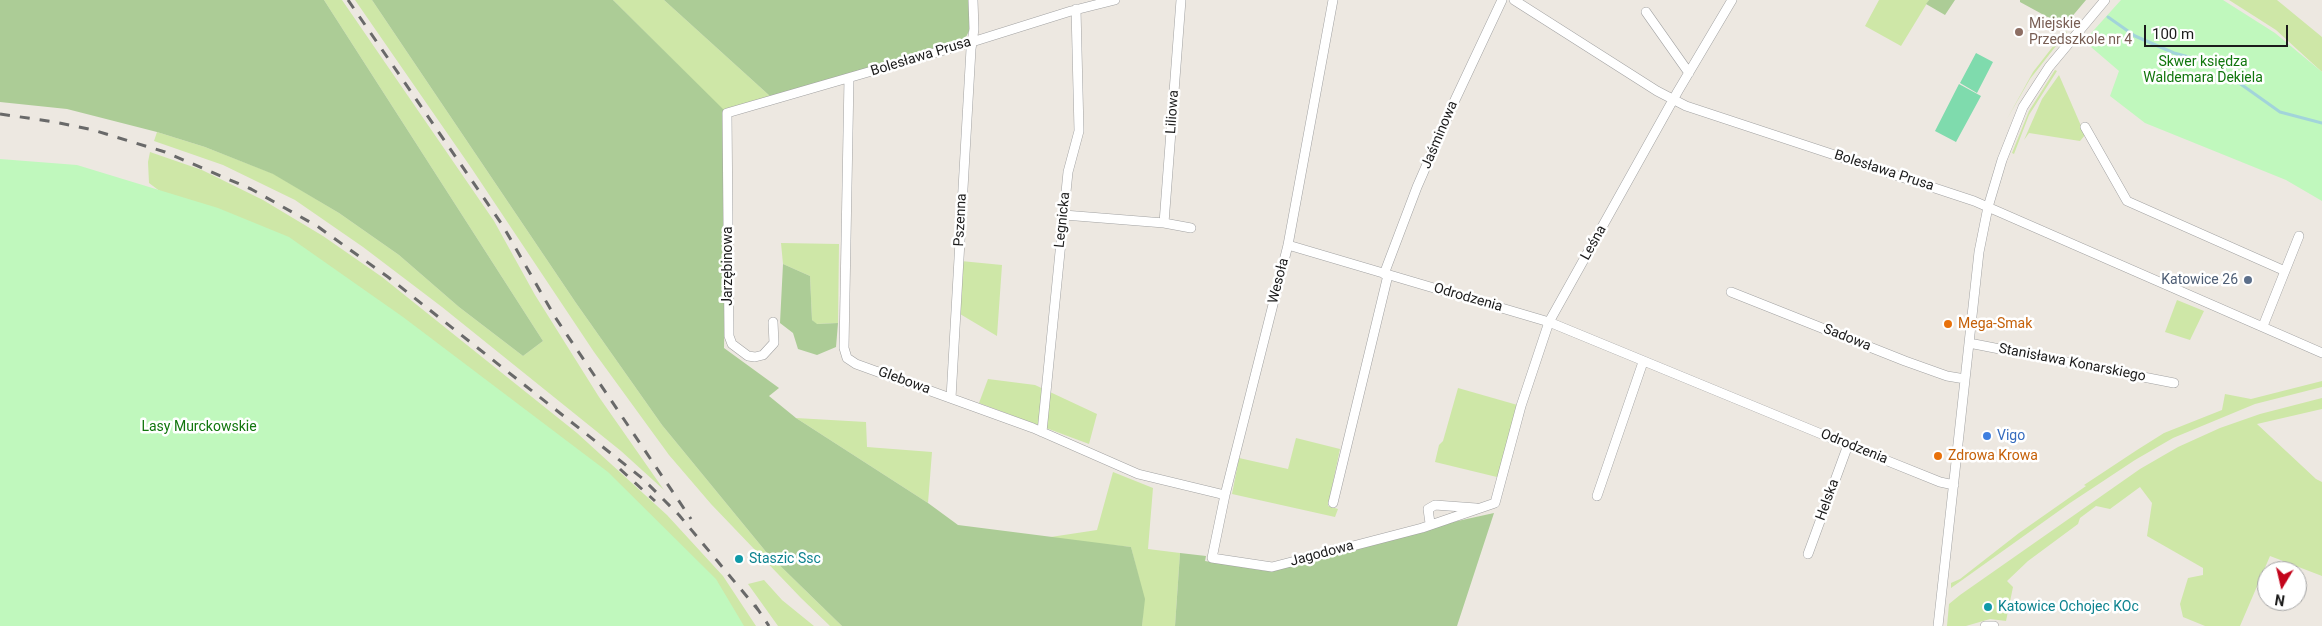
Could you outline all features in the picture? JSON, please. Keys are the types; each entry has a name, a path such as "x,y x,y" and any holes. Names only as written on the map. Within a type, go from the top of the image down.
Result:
{"street":[{"name":"Pszenna","path":"951,398 973,0"},
{"name":"Legnicka","path":"1042,432 1070,161 1079,131 1073,10 1069,0"},
{"name":"Bolesława Prusa","path":"727,113 972,42 1073,10 1115,0"},
{"name":"Liliowa","path":"1164,223 1181,0"},
{"name":"Wesoła","path":"1212,558 1288,245 1333,0"},
{"name":"Jaśminowa","path":"1333,503 1386,275 1417,187 1454,100 1502,0"},
{"name":"Bolesława Prusa","path":"1514,0 1673,100 1988,207 2263,326 2321,349"},
{"name":"Leśna","path":"1495,503 1521,406 1550,322 1673,100 1732,0"},
{"path":"1938,626 1979,252 1988,207 2002,160 2023,107 2049,67 2105,0"},
{"path":"1646,12 1689,72"},
{"name":"Glebowa","path":"849,78 845,352 847,358 856,364 1042,432 1138,474 1226,495"},
{"name":"Jarzębinowa","path":"727,113 729,336 732,344 737,350 751,357 764,355 774,343 773,322"},
{"path":"2085,127 2127,201 2285,271"},
{"path":"1064,216 1164,223 1191,228"},
{"path":"2263,326 2299,236"},
{"name":"Odrodzenia","path":"1288,245 1550,322 1848,446 1940,482 1954,485"},
{"name":"Sadowa","path":"1730,292 1905,361 1947,376 1966,379"},
{"name":"Stanisława Konarskiego","path":"1969,343 2174,383"},
{"path":"1597,496 1643,362"},
{"name":"Helska","path":"1808,554 1848,446"},
{"name":"Jagodowa","path":"1212,558 1272,567 1422,528 1430,523 1495,503"},
{"name":"Jagodowa","path":"1430,523 1428,509 1435,505 1463,505 1476,508"},
{"path":"1986,626 1994,626"}],"green space":[{"path":"0,0 324,0 543,341 523,356 459,307 399,255 339,213 273,174 205,147 157,132 67,109 0,102"},
{"path":"324,0 342,0 494,221 535,295 599,397 664,490 621,451 442,307 363,247 295,200 223,165 154,141 157,132 205,147 274,174 339,213 399,255 459,307 523,356 543,341"},
{"path":"355,0 372,0 576,303 662,425 767,553 842,626 830,626 801,598 711,504 669,455 594,352 472,169"},
{"path":"372,0 613,0 727,113 724,348 779,388 769,396 796,418 928,503 958,525 1131,547 1145,599 1142,626 842,626 767,553 662,425 576,303"},
{"path":"613,0 664,0 771,97 723,110"},
{"path":"664,0 970,0 971,27 964,41 771,97"},
{"path":"1879,0 1929,0 1901,46 1865,26"},
{"path":"1929,0 1955,0 1945,15 1926,4"},
{"path":"2020,0 2086,0 2064,26 2020,2"},
{"name":"Skwer księdza Waldemara Dekiela","path":"2121,0 2223,0 2275,33 2322,72 2322,201 2286,180 2145,123 2110,96 2119,71 2084,41"},
{"path":"2229,0 2277,0 2322,37 2322,72 2276,30"},
{"path":"2065,31 2067,32 2030,79 2007,119 2033,72"},
{"path":"1976,53 1993,62 1977,93 1960,83"},
{"path":"2055,70 2057,71 2029,115 2014,154 2012,153 2029,111"},
{"path":"2059,75 2085,135 2080,141 2029,133 2024,140 2042,99"},
{"path":"1959,84 1981,96 1956,142 1935,131"},
{"path":"150,152 202,170 263,200 323,236 382,277 577,433 667,515 723,576 756,626 740,626 149,183 148,162"},
{"name":"Lasy Murckowskie","path":"0,159 77,165 218,208 289,237 403,317 608,472 716,579 744,626 0,626"},
{"path":"781,243 839,244 838,323 816,324 812,320 810,276 783,264"},
{"path":"961,261 1002,265 997,336 960,314"},
{"path":"783,264 810,276 812,320 817,324 838,323 836,347 817,355 798,349 793,333 780,323"},
{"path":"2177,300 2204,311 2190,340 2165,332"},
{"path":"988,379 1035,385 1097,414 1089,444 979,403"},
{"path":"2322,381 2322,387 2255,404 2173,438 2135,460 2070,503 1951,588 1951,583 1960,579 2019,533 2086,486 2084,485 2137,450 2164,433 2222,410 2225,394 2251,399"},
{"path":"1458,388 1521,406 1501,478 1435,462"},
{"path":"2322,398 2322,409 2257,424 2316,479 2322,482 2322,576 2307,570 2307,561 2283,561 2270,556 2268,561 2257,561 2257,586 2240,626 2205,626 2183,617 2180,604 2188,578 2203,575 2203,568 2147,536 2152,503 2140,487 2110,509 2096,506 2080,518 2078,524 2028,561 2007,581 2013,587 2006,621 1990,619 1966,626 1947,626 1949,604 1960,595 2140,469 2178,447 2220,428 2260,414"},
{"path":"796,418 866,422 867,447 932,452 928,503"},
{"path":"1296,438 1340,449 1328,506 1338,509 1335,517 1232,494 1239,458 1288,469"},
{"path":"1113,472 1153,488 1148,549 1180,553 1175,626 1142,626 1144,599 1131,547 1044,538 1097,530"},
{"path":"1494,513 1457,626 1175,626 1180,553 1206,556 1205,561 1267,571 1444,524"},
{"path":"764,580 782,600 814,626 778,626 748,584"}],"waterway":[{"path":"2108,17 2135,36 2174,53 2211,63 2280,112 2322,123"}],"railway":[{"path":"348,0 503,226 555,317 691,519"},
{"path":"0,114 93,130 165,152 251,189 317,226 388,277 642,478 679,515 759,611"},
{"path":"620,469 655,501"},
{"path":"755,605 769,626"}],"place":[{"name":"Miejskie Przedszkole nr 4","path":"2019,32"},
{"name":"Katowice 26","path":"2248,280"},
{"name":"Mega-Smak","path":"1948,324"},
{"name":"Vigo","path":"1987,436"},
{"name":"Zdrowa Krowa","path":"1938,456"},
{"name":"Staszic Ssc","path":"739,559"},
{"name":"Katowice Ochojec KOc","path":"1988,607"}]}
